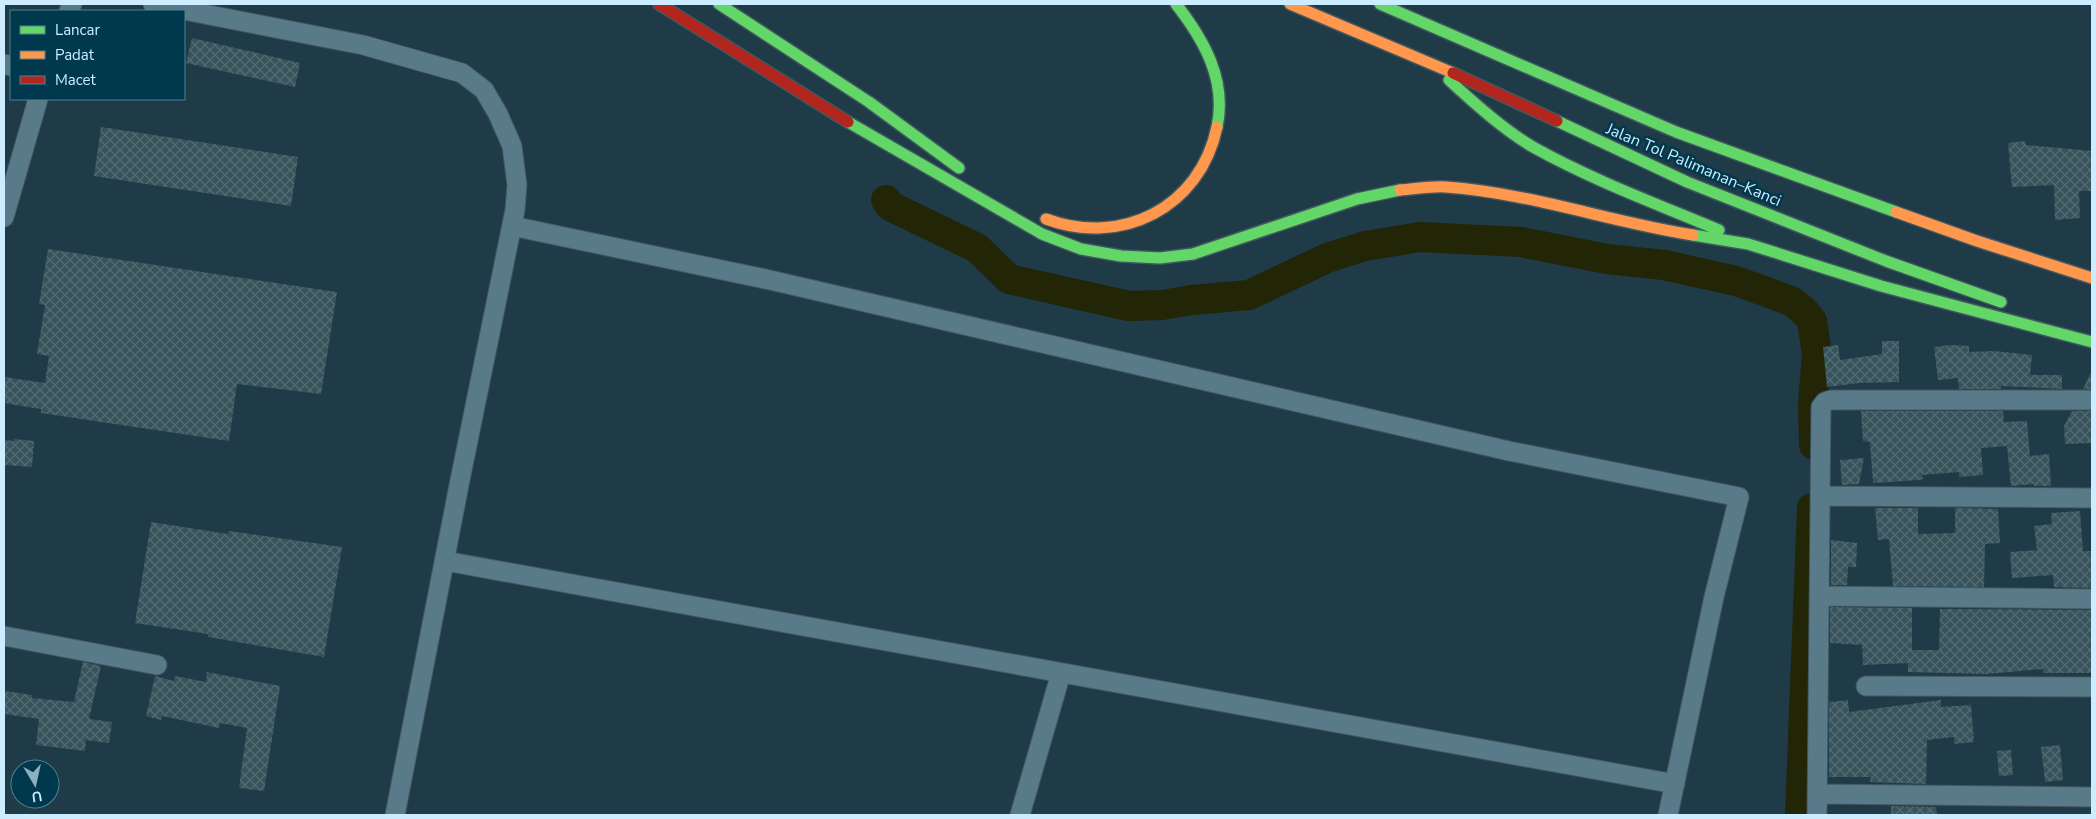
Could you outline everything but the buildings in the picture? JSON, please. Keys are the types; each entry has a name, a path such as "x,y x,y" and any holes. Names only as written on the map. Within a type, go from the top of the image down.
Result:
{"highway":[{"path":"659,4 850,123 917,162 1042,234 1081,249 1121,256 1150,257 1193,254 1357,199 1397,190 1444,187 1541,200 1668,231 1748,244"},
{"path":"719,4 869,102 971,176"},
{"path":"1000,196 1055,224 1091,230 1118,227 1150,217 1190,183 1212,144 1219,120 1220,98 1215,70 1206,45 1176,4"},
{"name":"Jalan Tol Palimanan–Kanci","path":"1290,4 1433,64 1687,182 1886,261 2008,305"},
{"name":"Jalan Tol Palimanan–Kanci","path":"1380,4 1676,132 1977,241 2092,278"},
{"path":"1433,64 1473,102 1532,146 1613,185 1684,214 1748,244 1880,286 2092,342"},
{"path":"2036,315 2092,335"}],"street":[{"path":"153,4 184,10"},
{"path":"185,10 363,45 462,73 484,90 498,114 512,146 517,185 512,226 395,815"},
{"path":"4,217 38,100"},
{"path":"512,226 770,280 1509,451 1739,497 1714,597 1668,815"},
{"path":"1817,815 1821,407 1825,402 1831,400 2092,400"},
{"path":"1821,496 2092,498"},
{"path":"445,561 1674,784"},
{"path":"1820,596 2092,598"},
{"path":"4,636 157,665"},
{"path":"1020,815 1061,673"},
{"path":"1866,686 2092,686"},
{"path":"1817,794 2092,797"}],"waterway":[{"path":"886,200 890,206 977,248 1009,279 1129,306 1162,305 1192,300 1249,295 1327,258 1365,246 1420,237 1521,242 1607,259 1664,265 1736,281 1791,301 1804,311 1812,321 1817,355 1813,403 1814,445"},
{"path":"1800,815 1812,508"}],"traffic: fast":[{"path":"719,4 869,102 959,168"},
{"path":"1176,4 1196,32 1211,61 1219,93 1217,127"},
{"path":"1380,4 1676,132 1896,212"},
{"path":"1449,80 1500,124 1533,147 1601,181 1719,230"},
{"path":"1557,121 1687,182 1886,261 2001,302"},
{"path":"848,122 1042,234 1081,249 1121,256 1160,258 1193,254 1357,199 1400,190"},
{"path":"1693,235 1748,244 1881,286 2092,342"}],"traffic: slow":[{"path":"1290,4 1453,73"},
{"path":"1046,219 1074,226 1102,228 1129,224 1153,214 1175,199 1194,179 1208,155 1217,127"},
{"path":"1400,190 1429,187 1477,190 1539,201 1631,223 1693,235"},
{"path":"1896,212 1977,241 2092,278"}],"traffic: jam":[{"path":"659,4 848,122"},
{"path":"1453,73 1557,121"}]}
